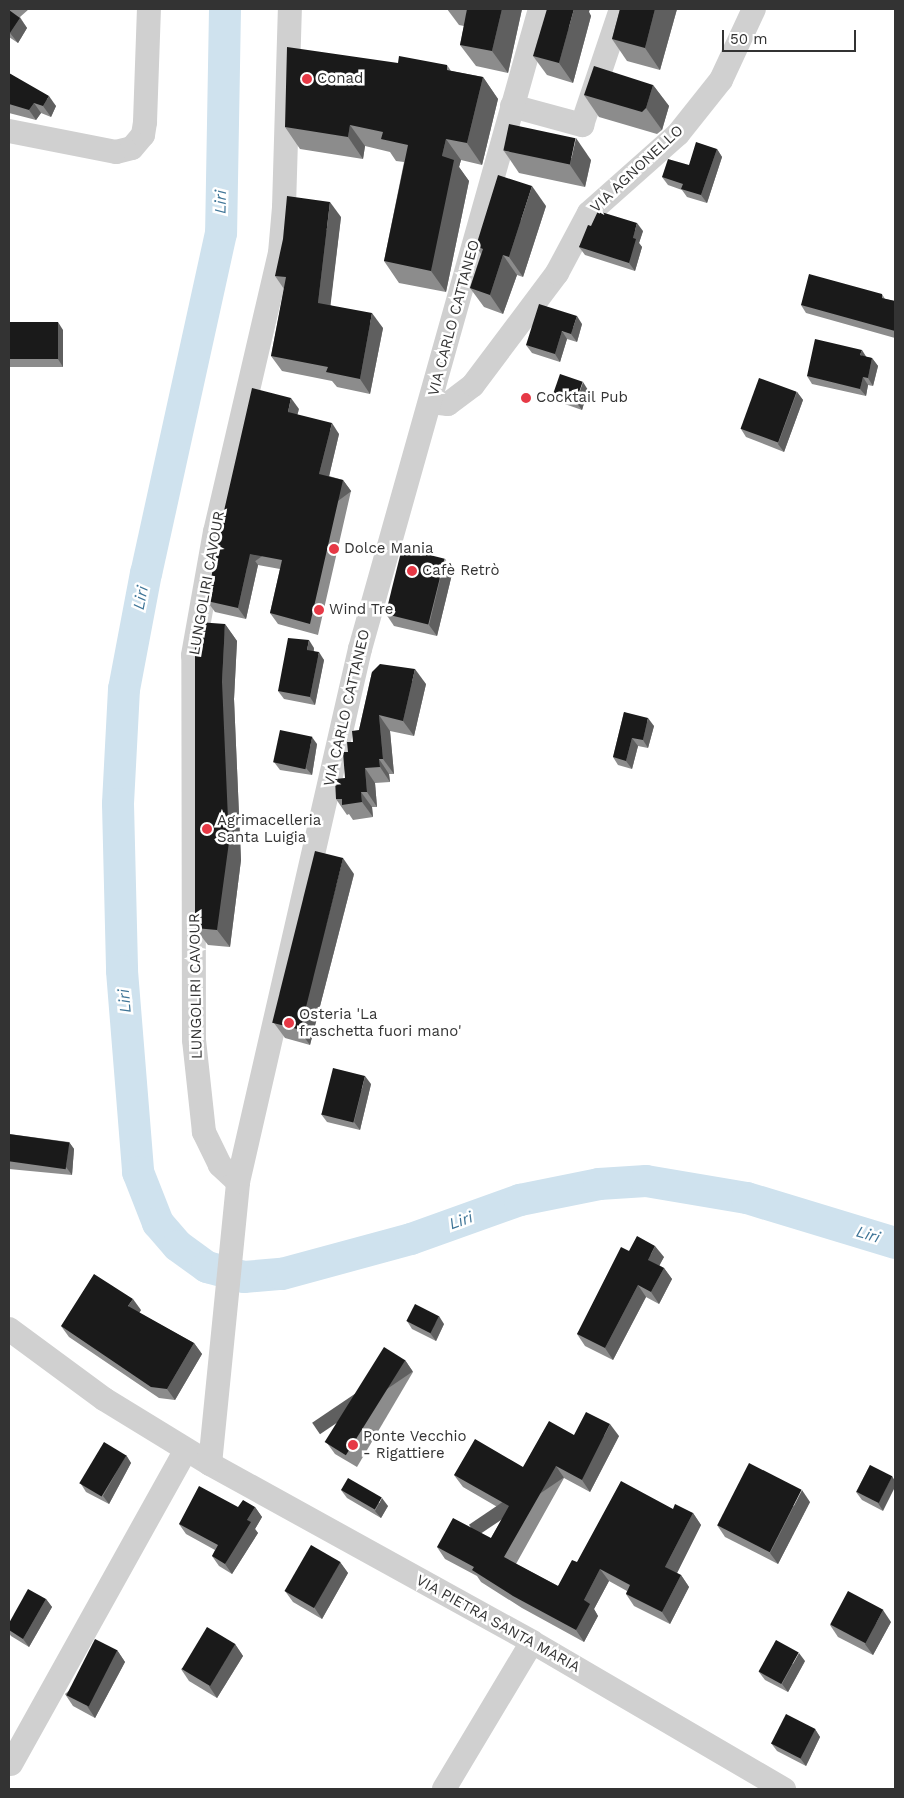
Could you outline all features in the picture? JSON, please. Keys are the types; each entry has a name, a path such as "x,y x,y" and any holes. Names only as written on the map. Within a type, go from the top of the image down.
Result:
{"street":[{"path":"9,131 116,152 132,148 143,135 145,122 149,9"},
{"name":"LUNGOLIRI CAVOUR","path":"237,1192 220,1165 204,1132 194,1040 193,655 215,532 280,252 284,207 290,9"},
{"name":"VIA CARLO CATTANEO","path":"210,1464 237,1192 360,649 540,9"},
{"path":"512,106 582,125 621,9"},
{"name":"VIA AGNONELLO","path":"431,402 448,404 473,385 557,273 589,213 678,134 722,80 754,9"},
{"name":"VIA PIETRA SANTA MARIA","path":"9,1329 104,1399 186,1450 532,1642 784,1789"},
{"path":"11,1764 186,1450"},
{"path":"444,1789 532,1642"}],"building":[{"path":"467,9 502,9 492,51 460,45"},
{"path":"547,9 574,9 559,63 533,56"},
{"path":"620,9 655,9 645,48 612,39"},
{"path":"9,10 20,18 10,33 9,32"},
{"path":"287,47 398,63 399,56 447,65 447,70 483,77 467,143 446,139 442,156 454,160 431,271 384,261 408,145 381,139 383,132 350,125 348,137 285,127"},
{"path":"594,66 653,85 646,108 642,112 584,95"},
{"path":"9,73 49,96 43,106 34,103 29,110 9,104"},
{"path":"509,124 576,138 570,165 503,150"},
{"path":"696,142 717,149 701,195 681,189 683,184 662,177 668,159 689,165"},
{"path":"498,175 532,186 509,257 503,255 490,295 470,288 483,249 476,246"},
{"path":"287,196 330,202 318,303 372,313 360,379 326,372 328,367 271,356 286,277 275,276 283,239"},
{"path":"598,211 637,223 633,238 636,239 629,263 579,247 588,225 591,226"},
{"path":"809,274 882,294 882,298 895,301 895,331 801,305"},
{"path":"539,304 577,316 571,334 562,331 555,354 526,345"},
{"path":"9,322 58,322 58,359 9,359"},
{"path":"815,339 862,350 860,355 872,358 868,378 863,377 860,389 807,376"},
{"path":"560,374 583,382 576,402 553,394"},
{"path":"759,378 797,392 778,442 741,429"},
{"path":"252,388 291,398 288,412 332,423 319,474 343,480 310,624 270,613 282,560 250,554 238,608 207,601 221,524"},
{"path":"402,548 445,559 428,625 386,614"},
{"path":"198,622 225,624 222,682 229,842 217,930 195,928 195,639"},
{"path":"288,638 309,640 307,650 319,652 310,697 278,691"},
{"path":"380,664 415,669 403,721 379,715 383,759 379,759 380,767 365,768 367,792 361,792 362,802 342,805 342,799 336,799 335,779 345,778 343,752 348,752 347,742 353,742 352,731 359,730 372,672"},
{"path":"624,712 648,718 643,740 632,738 626,761 613,757"},
{"path":"280,730 312,737 305,769 273,762"},
{"path":"315,851 343,858 300,1030 272,1023"},
{"path":"333,1068 365,1076 353,1123 321,1115"},
{"path":"9,1134 69,1142 66,1169 9,1161"},
{"path":"637,1236 655,1246 648,1260 664,1268 651,1292 638,1285 605,1348 577,1334 621,1247 629,1251"},
{"path":"94,1274 133,1299 128,1306 194,1343 167,1389 151,1387 61,1326"},
{"path":"415,1304 439,1316 430,1333 406,1321"},
{"path":"384,1347 405,1360 346,1455 325,1442"},
{"path":"586,1412 610,1424 582,1480 556,1466 504,1557 558,1586 572,1560 577,1562 621,1481 673,1509 675,1504 693,1513 665,1567 681,1575 662,1612 626,1594 630,1585 600,1569 584,1600 590,1604 576,1630 513,1596 472,1570 474,1567 437,1547 453,1518 491,1538 509,1506 454,1475 475,1439 523,1467 549,1421 574,1435"},
{"path":"104,1442 126,1455 102,1497 79,1483"},
{"path":"749,1463 802,1490 770,1552 717,1525"},
{"path":"870,1465 892,1476 879,1503 856,1492"},
{"path":"348,1478 382,1498 375,1510 341,1490"},
{"path":"199,1486 238,1507 243,1500 255,1507 247,1520 251,1522 225,1564 212,1556 218,1545 179,1524"},
{"path":"311,1545 340,1562 314,1608 284,1591"},
{"path":"28,1589 46,1599 23,1639 9,1630 9,1623"},
{"path":"848,1591 883,1610 865,1643 830,1625"},
{"path":"207,1627 235,1644 210,1686 182,1669"},
{"path":"95,1639 117,1650 89,1706 66,1695"},
{"path":"776,1640 799,1653 781,1684 759,1671"},
{"path":"786,1714 815,1729 800,1758 771,1743"}],"waterway":[{"name":"Liri","path":"225,9 221,233 146,573 124,689 118,804 122,971 138,1172 158,1223 178,1246 207,1267 244,1277 282,1274 411,1239 520,1200 599,1184 646,1181 747,1198 895,1243"}],"place":[{"name":"Conad","path":"307,79"},
{"name":"Cocktail Pub","path":"526,398"},
{"name":"Dolce Mania","path":"334,549"},
{"name":"Cafè Retrò","path":"412,571"},
{"name":"Wind Tre","path":"319,610"},
{"name":"Agrimacelleria Santa Luigia","path":"207,829"},
{"name":"Osteria 'La fraschetta fuori mano'","path":"289,1023"},
{"name":"Ponte Vecchio - Rigattiere","path":"353,1445"}]}
